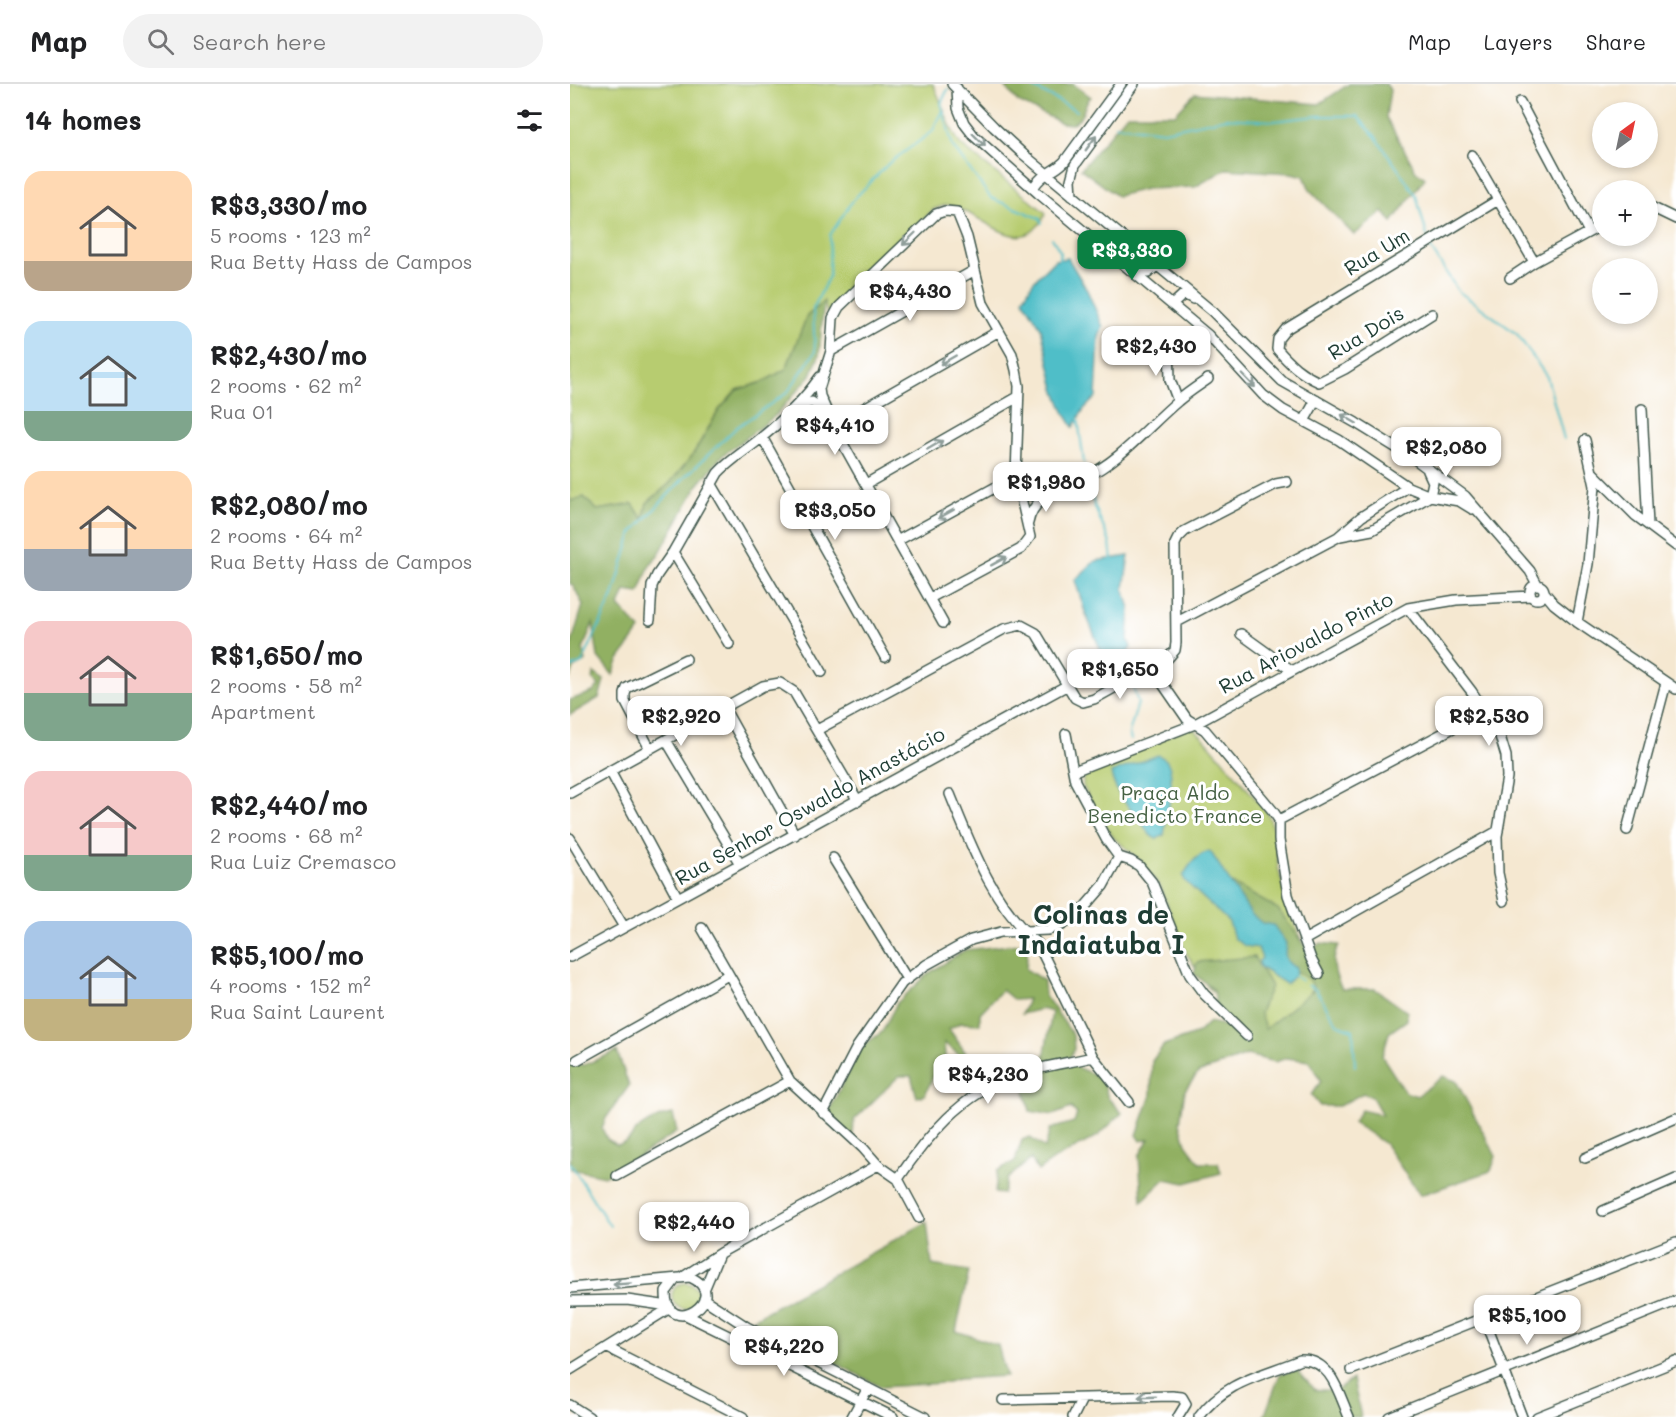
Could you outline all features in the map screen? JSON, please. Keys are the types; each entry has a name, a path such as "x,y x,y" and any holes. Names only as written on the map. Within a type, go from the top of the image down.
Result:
{"street":[{"path":"1033,188 1046,173 1064,162 1121,84"},
{"path":"1072,195 1071,180 1075,165 1134,84"},
{"path":"955,86 994,128 1213,312 1282,381 1356,423 1426,467 1465,496 1530,571 1537,584 1531,588 1538,596 1554,604 1676,689"},
{"path":"955,86 958,108 964,123 974,135 1033,188 1208,335 1263,395 1283,410 1339,440 1408,487 1430,496 1459,501 1481,514"},
{"path":"1520,102 1589,232"},
{"path":"1472,155 1534,262"},
{"name":"Rua Um","path":"1319,382 1303,375 1277,349 1278,339 1286,329 1498,200"},
{"path":"1658,210 1676,219"},
{"path":"930,598 1021,549 1028,542 1030,535 1016,476 1017,370 1012,354 983,303 967,237 957,212 945,211 936,214 839,307 833,318 831,351 819,389 833,426 943,623"},
{"path":"1510,278 1592,230"},
{"path":"1105,247 1144,273 1152,271 1158,265"},
{"path":"831,351 975,270"},
{"path":"1173,305 1186,294 1213,312"},
{"name":"Rua Dois","path":"1319,382 1345,369 1432,314"},
{"path":"833,426 999,331"},
{"path":"1169,343 1170,380 1178,401"},
{"path":"650,620 652,586 711,483 727,463 762,438 793,409 826,368"},
{"path":"1018,490 1034,496 1051,493 1083,479 1120,456 1178,401 1208,379"},
{"path":"866,484 1018,397"},
{"path":"1304,421 1316,400"},
{"path":"793,409 812,402 828,415"},
{"path":"1642,410 1648,525"},
{"path":"762,438 885,657"},
{"path":"1577,622 1588,564 1595,486 1585,440"},
{"path":"1338,537 1372,530 1430,496 1433,478 1426,467"},
{"path":"1592,472 1636,516 1676,546"},
{"path":"897,541 1016,476"},
{"path":"817,730 1004,629 1021,626 1036,633 1066,686 1079,701 1089,701 1168,658 1175,650 1177,622 1175,544 1178,538 1185,531 1276,484 1287,482"},
{"path":"711,483 822,672"},
{"path":"1177,622 1338,537 1361,517 1408,487"},
{"path":"1027,525 1033,508 1051,493"},
{"path":"1392,497 1402,514"},
{"path":"673,552 729,644"},
{"name":"Rua Ariovaldo Pinto","path":"1074,771 1195,724 1408,608 1456,600 1538,596"},
{"path":"1408,608 1499,733 1506,756 1507,777 1498,831 1498,873 1504,901"},
{"path":"1240,634 1292,670"},
{"path":"650,749 626,701 627,687 686,659"},
{"path":"1158,677 1187,719 1205,730 1274,811 1279,820 1279,840 1288,895 1319,974"},
{"path":"570,793 763,686 780,682 794,692 858,801"},
{"path":"1627,830 1666,683"},
{"name":"Rua Senhor Oswaldo Anastácio","path":"570,957 1066,686"},
{"path":"724,708 795,835"},
{"path":"1279,820 1485,711"},
{"path":"1066,734 1075,781 1106,839 1119,857 1139,866 1152,882 1190,975 1204,994 1247,1036"},
{"path":"666,740 740,864"},
{"path":"610,771 678,898"},
{"path":"950,794 976,858 994,893 1023,931 1038,944 1093,1057 1130,1102"},
{"path":"1304,940 1498,831"},
{"path":"570,838 624,927"},
{"path":"823,1113 857,1047 902,983 926,965 971,940 1001,932 1048,930 1062,925 1077,916 1103,886 1119,857"},
{"path":"832,858 907,979"},
{"path":"702,928 790,1081 863,1148 878,1165 898,1179 919,1218"},
{"path":"577,1060 728,975"},
{"path":"898,1179 929,1137 949,1115 990,1087 1013,1076 1093,1057"},
{"path":"617,1176 790,1081"},
{"path":"1585,1158 1676,1118"},
{"path":"670,1307 666,1292 679,1278 878,1165"},
{"path":"1603,1211 1676,1179"},
{"path":"1351,1370 1676,1242"},
{"path":"686,1315 694,1313 701,1307 720,1253"},
{"path":"570,1288 679,1278 696,1280 704,1295 747,1327 926,1417"},
{"path":"570,1300 597,1299 670,1307 677,1313 686,1315 893,1417"},
{"path":"1389,1417 1676,1301"},
{"path":"639,1302 648,1313 648,1323"},
{"path":"570,1370 609,1348 670,1307"},
{"path":"1485,1318 1522,1417"},
{"path":"609,1348 743,1417"},
{"path":"1199,1417 1233,1386 1307,1359 1319,1364 1330,1376 1349,1417"},
{"path":"1537,1417 1676,1361"},
{"path":"852,1417 868,1388"},
{"path":"1003,1400 1182,1397 1186,1404 1178,1417"},
{"path":"1072,1417 1082,1399"},
{"path":"570,1405 590,1417"}],"green space":[{"path":"570,84 933,84 961,145 1046,213 1037,227 1028,234 1018,236 996,229 952,206 945,205 934,209 827,313 824,302 807,316 786,369 763,382 737,390 719,410 692,456 669,484 647,503 643,520 633,504 597,510 584,497 570,501"},
{"path":"1003,84 1073,84 1091,97 1077,121 1072,124 1062,123 1018,102"},
{"path":"1349,84 1386,84 1390,90 1386,117 1416,171 1425,178 1392,222 1383,212 1354,235 1310,190 1304,176 1291,173 1226,169 1195,187 1146,189 1117,196 1081,169 1127,114 1175,114 1195,93 1319,104"},
{"path":"824,301 819,356 811,375 775,416 722,456 698,485 659,554 650,565 639,593 625,591 619,606 640,630 618,661 613,675 598,657 593,623 583,649 586,661 575,667 570,678 570,648 583,605 573,585 570,584 570,501 584,497 597,510 633,504 643,519 647,503 669,484 692,456 719,410 737,390 763,382 786,369 807,316"},
{"path":"594,673 604,680 599,698 570,715 570,700 593,692 599,685 593,680"},
{"name":"Praça Aldo Benedicto France","path":"1191,726 1267,812 1275,832 1278,867 1287,904 1316,979 1309,996 1266,1043 1208,987 1186,953 1161,888 1141,861 1114,838 1094,808 1083,786 1083,772"},
{"path":"1224,879 1278,909 1309,952 1320,943 1339,945 1334,967 1342,989 1375,989 1407,1012 1407,1020 1389,1033 1382,1056 1405,1092 1417,1096 1443,1076 1456,1081 1496,1156 1491,1171 1420,1195 1385,1144 1353,1122 1361,1110 1382,1115 1372,1097 1363,1093 1339,1106 1320,1106 1311,1095 1321,1081 1309,1061 1287,1058 1275,1062 1247,1055 1198,1073 1185,1090 1180,1123 1186,1144 1200,1163 1218,1163 1221,1173 1185,1183 1165,1179 1142,1201 1139,1156 1149,1139 1141,1141 1137,1135 1151,1095 1152,1061 1164,1045 1198,1033 1209,1022 1232,1027 1216,1007 1214,990 1194,974 1197,962 1254,957 1271,986 1260,1013 1265,1029 1314,989 1310,980 1278,960 1245,917"},
{"path":"1028,943 1026,969 1044,981 1044,994 1073,1035 1074,1049 1067,1063 1102,1078 1108,1098 1122,1113 1098,1136 1038,1171 1031,1159 1007,1179 1003,1194 995,1193 997,1171 1015,1161 1022,1140 1029,1137 1045,1148 1050,1129 1074,1122 1077,1114 1071,1108 1053,1115 1030,1111 1024,1087 1043,1064 1052,1012 1042,1009 1022,1014 1028,999 1014,1000 1002,990 980,1013 980,1024 960,1023 949,1029 977,1069 944,1043 946,1068 934,1074 925,1095 917,1097 911,1076 899,1076 854,1120 853,1135 836,1131 828,1113 861,1047 882,1032 897,1003 929,973 965,950"},
{"path":"617,1051 629,1086 606,1118 602,1128 607,1139 617,1145 621,1144 649,1122 673,1114 677,1132 618,1170 604,1176 571,1169 570,1064 584,1065"},
{"path":"927,1222 932,1265 969,1271 956,1331 998,1345 1006,1376 881,1387 753,1319"},
{"path":"685,1283 694,1287 698,1296 694,1305 685,1309 676,1305 672,1296 676,1287"},
{"path":"1297,1370 1315,1390 1337,1390 1353,1379 1361,1417 1264,1417 1280,1374"}],"water":[{"path":"1068,258 1087,290 1103,327 1099,337 1096,397 1084,409 1073,427 1055,389 1041,328 1023,299 1033,282 1055,260"},
{"path":"1129,556 1124,588 1130,609 1128,640 1131,647 1112,678 1085,612 1075,580 1095,561"},
{"path":"1158,755 1166,760 1171,775 1171,785 1164,835 1157,839 1150,834 1123,799 1111,773"},
{"path":"1210,851 1251,914 1262,923 1273,925 1286,943 1286,958 1296,968 1295,975 1286,984 1260,967 1259,961 1262,958 1258,948 1245,946 1234,938 1229,922 1185,881 1183,876 1191,864 1201,854"}],"waterway":[{"path":"1027,84 1077,111"},
{"path":"948,89 941,103 953,147 991,198 1039,218 1042,223"},
{"path":"570,668 582,663 613,596 632,533 737,427 787,393 815,352 813,309 829,276 830,235 853,200 889,163 932,132 943,111"},
{"path":"1116,125 1164,131 1226,118 1274,121 1317,116 1357,116 1375,136 1416,195 1427,236"},
{"path":"1052,238 1061,253 1059,261"},
{"path":"1430,247 1458,291 1517,334 1547,377 1564,439"},
{"path":"1078,419 1084,463"},
{"path":"1092,493 1094,505 1110,543 1112,561"},
{"path":"1123,656 1128,673"},
{"path":"1131,740 1129,733 1138,703 1132,684"},
{"path":"1292,974 1302,981"},
{"path":"1308,985 1316,990 1337,1024 1353,1030 1355,1066"},
{"path":"570,1163 610,1226"}],"district":[{"name":"Colinas de Indaiatuba I","path":"1101,930"}]}
